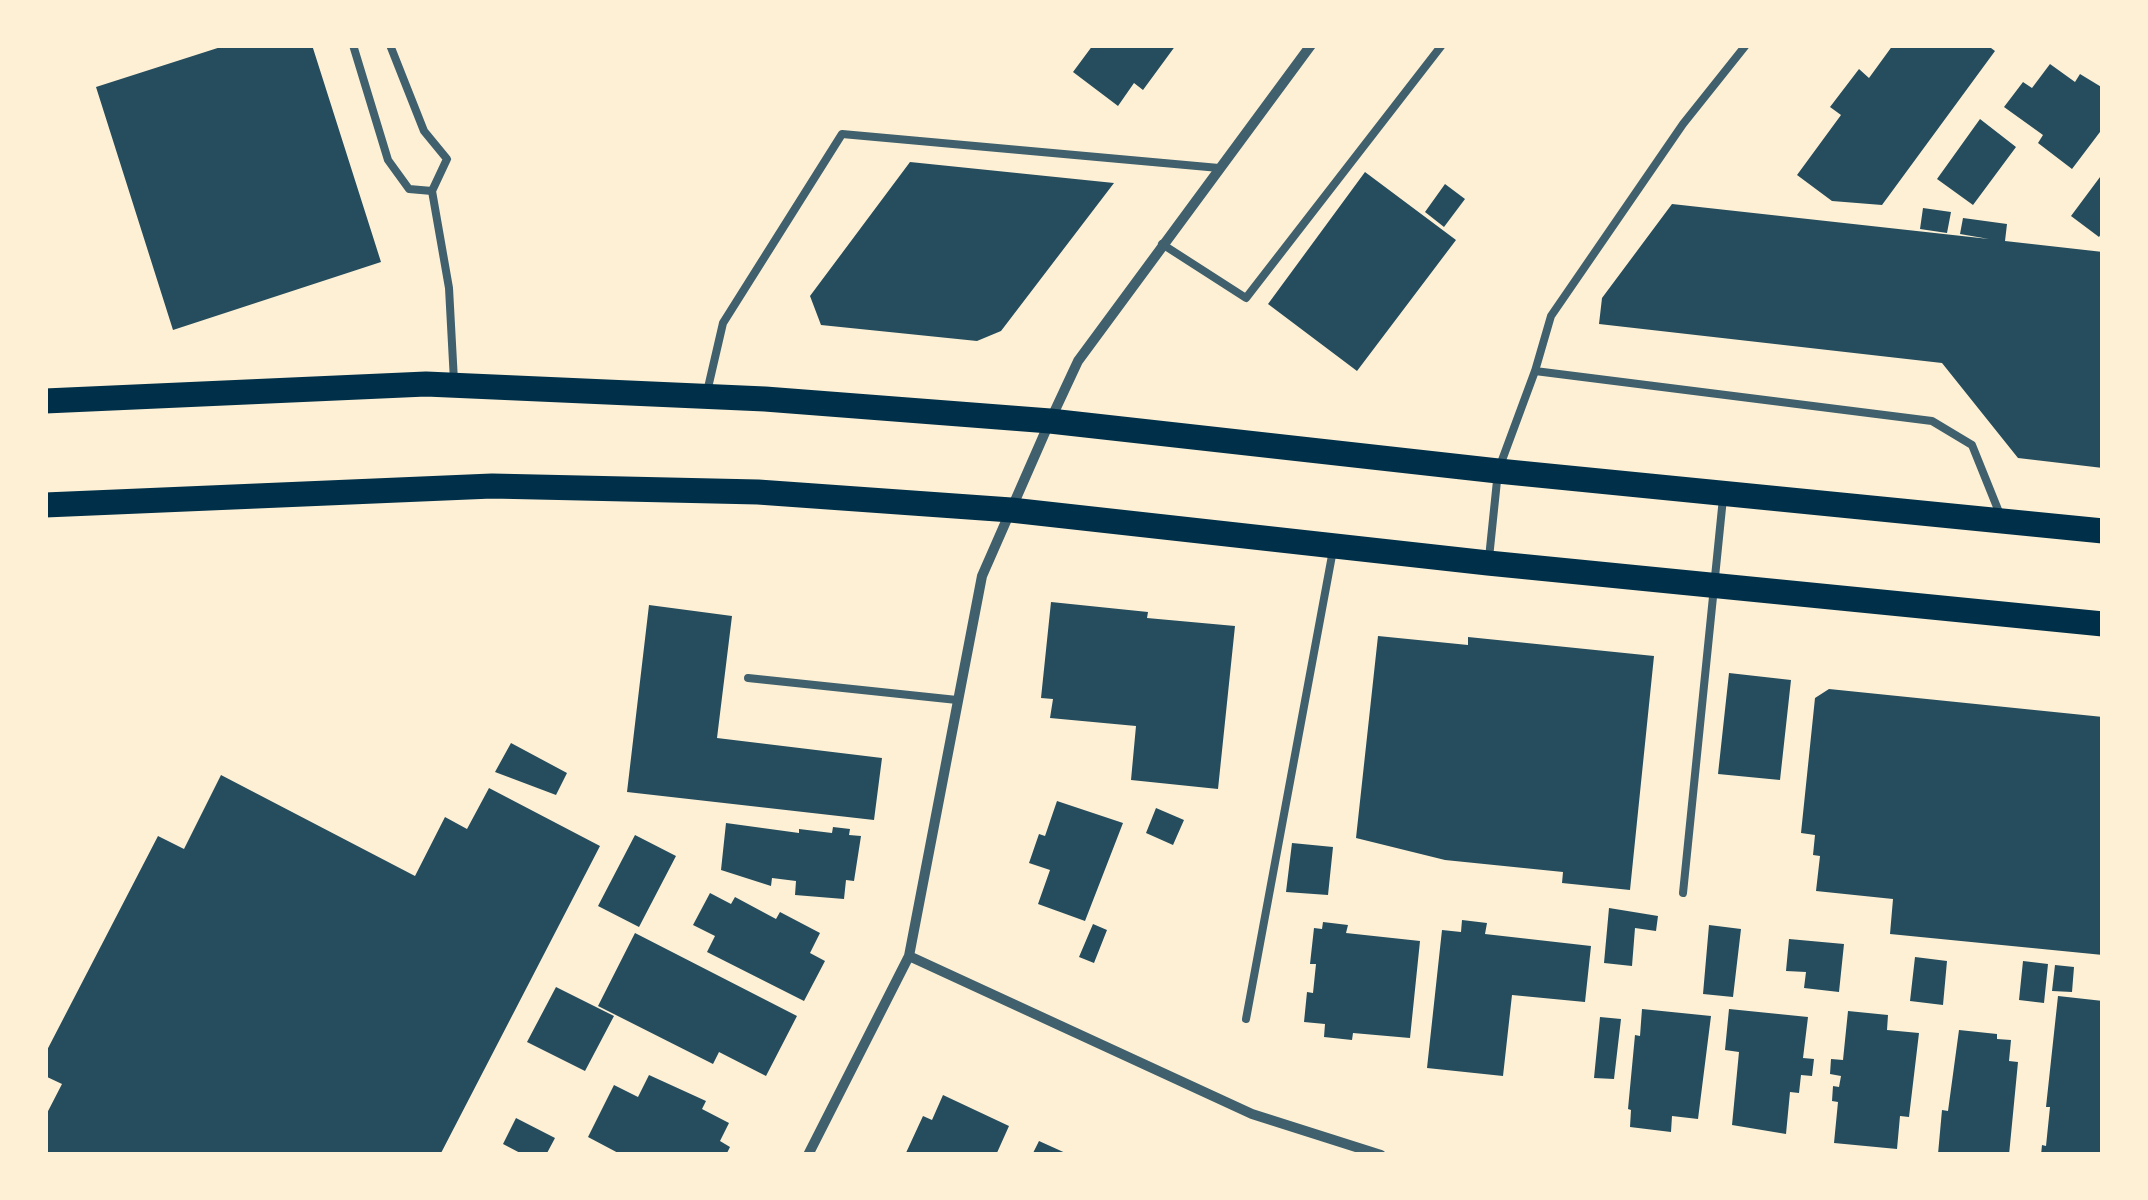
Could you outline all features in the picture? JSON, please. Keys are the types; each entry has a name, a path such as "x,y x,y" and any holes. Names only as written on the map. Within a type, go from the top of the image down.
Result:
{"main road":[{"path":"51,398 426,384 706,396 1050,421 1498,471 2103,530"},
{"path":"45,504 492,486 758,492 1011,510 1488,563 2103,624"}],"street":[{"path":"808,1155 909,956 982,576 1050,421 1078,361 1311,45"},
{"path":"909,956 1252,1114 1381,1155"}],"lane":[{"path":"353,45 388,160 409,189 432,191"},
{"path":"390,45 424,130 447,158 432,191 449,288 454,385"},
{"path":"1162,244 1246,298 1442,45"},
{"path":"1488,563 1498,471 1551,316 1683,124 1746,45"},
{"path":"706,396 723,323 842,134 1219,168"},
{"path":"1535,371 1932,421 1972,445 2002,521"},
{"path":"1683,893 1723,493"},
{"path":"1246,1019 1334,546"},
{"path":"748,678 957,700"}],"building":[{"path":"227,45 312,45 381,262 173,330 96,87"},
{"path":"1093,45 1176,45 1143,90 1134,83 1118,106 1073,72"},
{"path":"1893,45 1987,45 1995,51 1882,205 1832,201 1797,175 1841,115 1830,107 1859,69 1869,78"},
{"path":"2050,64 2075,82 2080,74 2103,88 2103,128 2072,169 2038,143 2043,135 2004,107 2023,82 2032,88"},
{"path":"1980,119 2016,147 1973,205 1937,179"},
{"path":"910,162 1114,183 1001,331 977,341 821,325 810,296"},
{"path":"1365,172 1456,240 1357,371 1268,304"},
{"path":"2103,173 2103,231 2099,237 2071,216"},
{"path":"1445,184 1465,199 1444,227 1425,212"},
{"path":"1672,204 1989,239 1960,234 1963,218 2007,224 2005,241 2103,252 2103,468 2018,458 1942,363 1599,324 1602,298"},
{"path":"1923,208 1951,212 1947,233 1920,229"},
{"path":"1051,602 1148,612 1147,618 1235,626 1218,789 1131,780 1136,726 1050,718 1053,699 1041,698"},
{"path":"649,605 732,616 717,738 882,758 874,820 627,792"},
{"path":"1378,636 1468,645 1468,637 1654,656 1630,890 1562,883 1563,872 1445,860 1356,838"},
{"path":"1729,673 1791,680 1780,780 1718,774"},
{"path":"1829,689 2103,717 2103,955 1890,934 1893,899 1816,891 1820,856 1813,855 1815,835 1801,833 1815,698"},
{"path":"511,743 567,773 556,795 495,772"},
{"path":"221,775 415,876 445,817 467,829 489,788 600,846 440,1155 45,1155 45,1117 62,1084 45,1076 45,1054 158,836 184,849"},
{"path":"1057,801 1123,823 1085,921 1038,904 1050,870 1029,863 1039,834 1045,836"},
{"path":"1156,808 1184,820 1173,845 1146,833"},
{"path":"726,823 799,833 799,829 832,833 833,827 850,829 849,835 861,836 854,881 846,880 844,899 795,895 796,881 772,878 771,886 721,870"},
{"path":"635,835 676,856 639,927 598,906"},
{"path":"1292,843 1333,847 1328,895 1286,892"},
{"path":"710,893 731,904 735,897 776,919 780,912 820,933 810,953 825,961 804,1001 707,952 715,936 693,925"},
{"path":"1609,908 1658,916 1656,931 1635,928 1632,966 1604,963"},
{"path":"1462,920 1487,923 1485,934 1591,946 1585,1002 1512,995 1503,1076 1427,1068 1442,930 1461,932"},
{"path":"1323,922 1348,925 1346,933 1420,941 1410,1038 1353,1033 1352,1040 1324,1037 1325,1024 1304,1022 1307,992 1313,993 1316,964 1310,964 1314,928 1322,929"},
{"path":"1093,924 1107,930 1094,963 1079,957"},
{"path":"1709,925 1741,929 1733,997 1703,994"},
{"path":"635,933 797,1016 766,1076 719,1052 713,1064 598,1006"},
{"path":"1789,939 1844,944 1839,992 1804,988 1806,972 1786,971"},
{"path":"1915,957 1947,961 1943,1005 1910,1001"},
{"path":"2023,961 2048,964 2044,1003 2019,1000"},
{"path":"2055,965 2074,967 2072,992 2052,991"},
{"path":"556,987 614,1016 585,1071 527,1042"},
{"path":"2058,996 2103,1001 2103,1155 2041,1155 2042,1145 2046,1146 2050,1107 2046,1107"},
{"path":"1642,1009 1711,1016 1698,1119 1672,1116 1671,1132 1630,1127 1635,1035 1640,1036"},
{"path":"1729,1009 1808,1017 1803,1058 1814,1059 1812,1076 1801,1075 1799,1093 1790,1092 1786,1134 1732,1125 1739,1052 1725,1050"},
{"path":"1848,1011 1888,1015 1887,1030 1919,1033 1909,1117 1900,1116 1897,1149 1834,1143 1838,1102 1832,1101 1833,1086 1839,1087 1841,1076 1830,1074 1831,1059 1843,1060"},
{"path":"1600,1017 1621,1019 1614,1079 1594,1078"},
{"path":"1959,1030 1997,1034 1997,1039 2011,1040 2009,1061 2018,1062 2009,1155 1938,1154 1942,1110 1948,1111"},
{"path":"649,1075 706,1101 702,1109 729,1123 720,1141 730,1147 726,1155 622,1155 588,1137 614,1085 638,1097"},
{"path":"943,1095 1009,1126 996,1155 905,1155 923,1116 932,1120"},
{"path":"516,1118 555,1138 546,1155 524,1155 503,1144"},
{"path":"1039,1141 1070,1155 1032,1155"}]}
